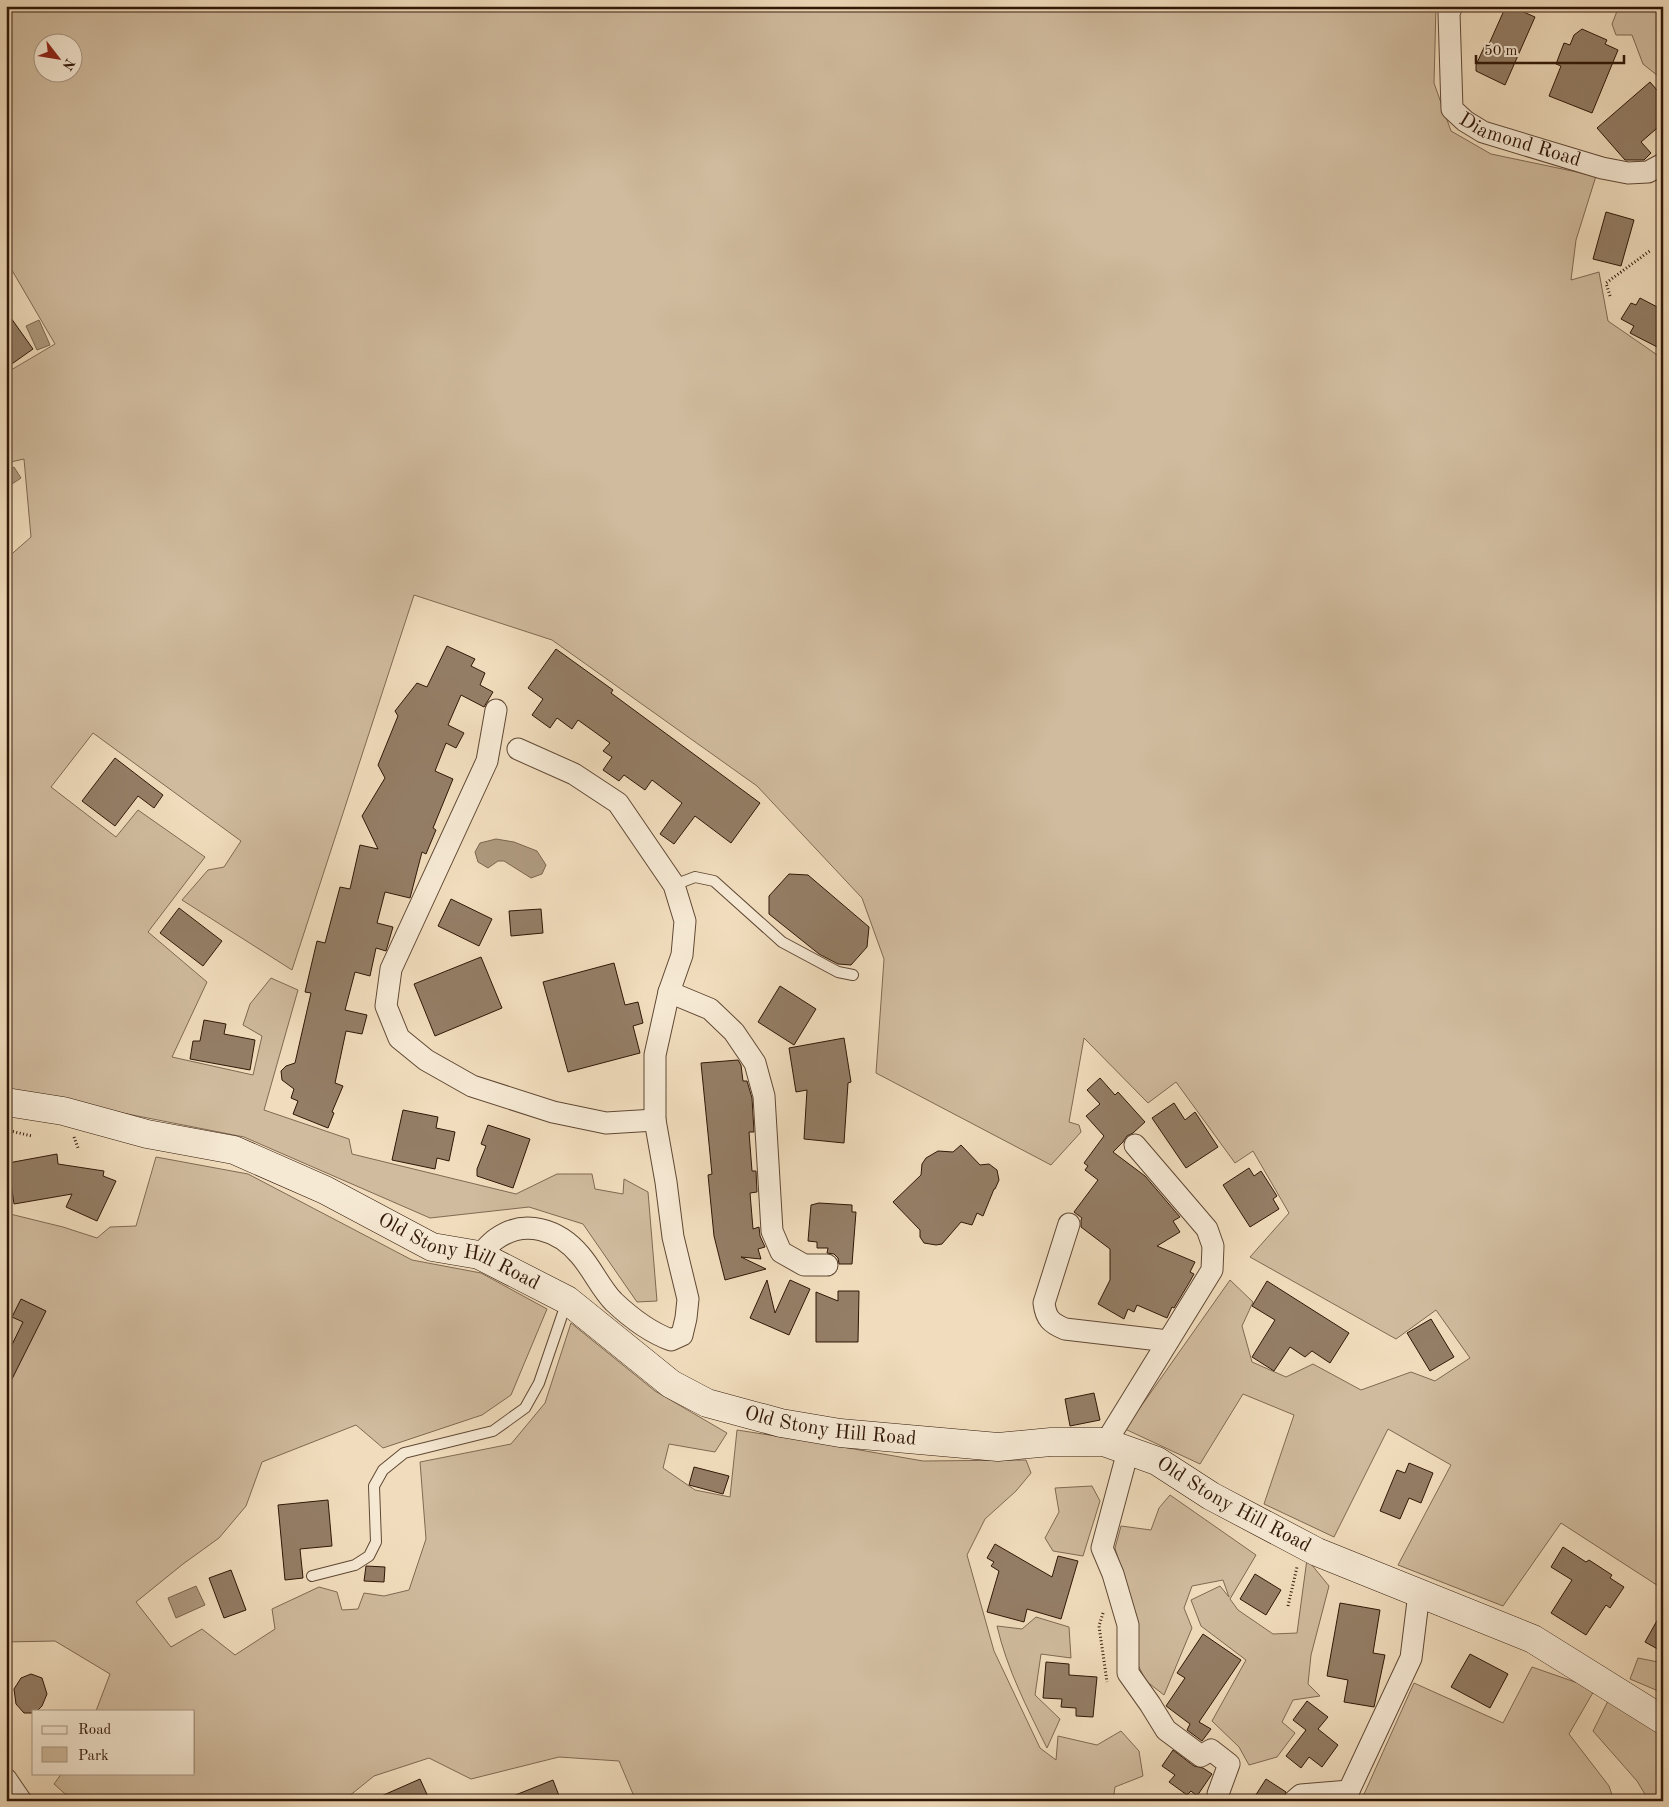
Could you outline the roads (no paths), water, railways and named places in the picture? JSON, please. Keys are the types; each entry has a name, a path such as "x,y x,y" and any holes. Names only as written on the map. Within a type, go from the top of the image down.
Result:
{"street":[{"name":"Diamond Road","path":"1452,6 1449,13 1452,109 1465,121 1483,132 1628,174 1648,172 1663,164"},
{"path":"496,710 487,761 391,969 386,1006 399,1038 426,1060 472,1086 553,1112 606,1123 655,1120"},
{"path":"480,1255 496,1238 513,1231 529,1227 554,1233 580,1254 613,1301 638,1323 657,1335 671,1340 682,1335 688,1299 673,1237 655,1120 655,1054 670,992 682,955 685,921 674,885 618,803 574,774 518,749"},
{"path":"670,992 710,1010 734,1032 754,1063 764,1096 772,1231 781,1252 804,1265 827,1265"},
{"name":"Old Stony Hill Road","path":"6,1102 63,1111 147,1134 234,1150 325,1190 432,1247 480,1255 568,1300 671,1384 707,1403 781,1423 840,1433 998,1447 1051,1442 1117,1446 1157,1461 1211,1496 1317,1552 1533,1640 1663,1720"},
{"path":"1135,1145 1207,1228 1213,1246 1212,1270 1168,1341 1117,1446 1102,1548 1113,1574 1128,1625 1128,1673 1166,1730 1201,1756 1211,1750 1229,1764 1218,1794 1219,1801"},
{"path":"1069,1224 1044,1304 1045,1313 1053,1324 1065,1329 1168,1341"},
{"path":"1294,1801 1301,1795 1346,1796 1411,1658 1419,1594"},
{"path":"6,1778 21,1801"}],"lane":[{"path":"674,885 695,877 714,881 782,942 838,972 853,975"},
{"path":"312,1576 355,1565 369,1556 376,1542 374,1486 383,1470 404,1453 493,1431 525,1408 538,1383 568,1300"}]}
